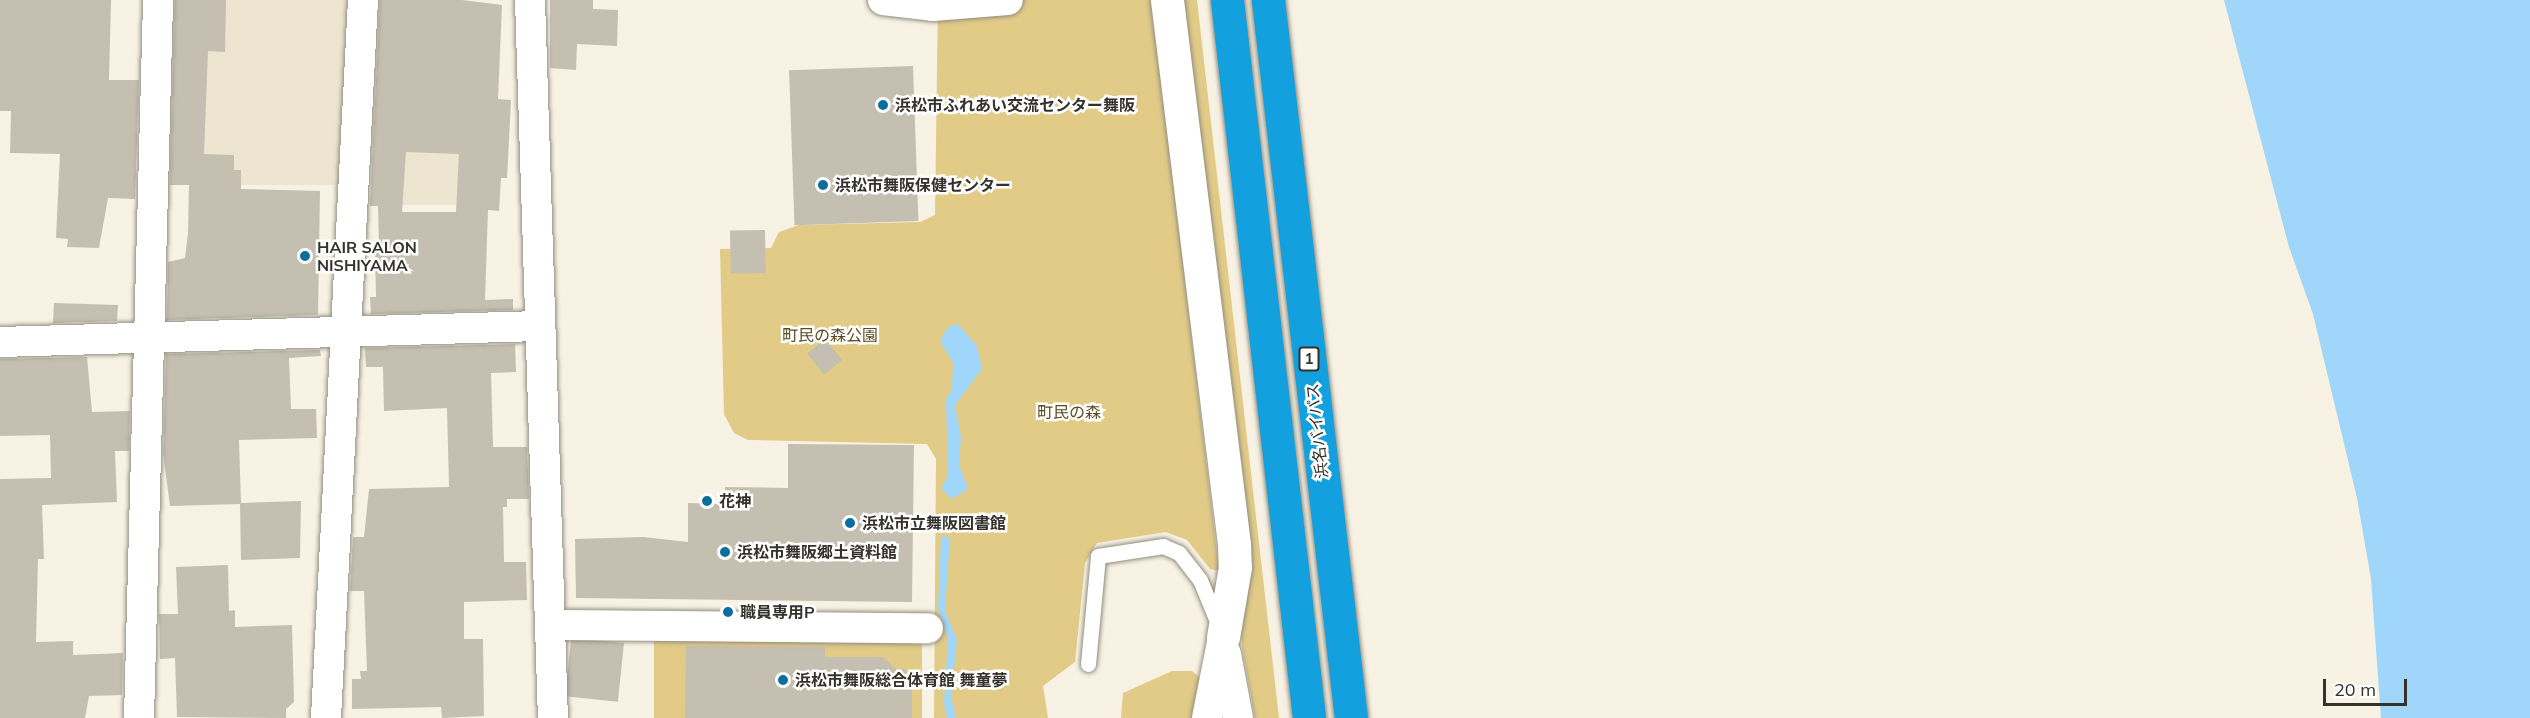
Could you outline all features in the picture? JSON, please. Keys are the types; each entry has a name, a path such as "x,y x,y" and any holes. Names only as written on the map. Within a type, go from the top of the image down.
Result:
{"highway":[{"path":"1227,0 1309,718"},
{"name":"浜名バイパス","path":"1269,0 1351,718"}],"street":[{"path":"139,718 158,0"},
{"path":"326,718 363,0"},
{"path":"530,0 553,718"},
{"path":"883,0 933,6 1008,0"},
{"path":"1167,0 1234,544 1235,567 1207,718"},
{"path":"0,342 540,326"},
{"path":"550,625 928,628"},
{"path":"1223,637 1238,718"}],"lane":[{"path":"1088,664 1098,556 1163,546 1179,553 1200,580 1223,637"}],"shaded area":[{"path":"166,0 354,0 354,185 166,185"},
{"path":"371,0 463,0 463,205 371,205"}],"green space":[{"name":"町民の森","path":"938,0 1152,0 1219,571 1210,569 1187,540 1166,532 1097,543 1085,563 1075,662 1043,686 1048,718 934,718 936,459 927,444 748,440 734,433 724,414 720,249 771,248 779,232 799,225 920,222 935,215"},
{"path":"1181,0 1197,0 1279,718 1255,718 1242,646"},
{"name":"浜松市舞阪総合体育館 舞童夢","path":"654,640 922,640 922,718 654,718"},
{"path":"1172,671 1192,671 1200,678 1194,718 1121,718 1123,693"}],"water":[{"path":"2224,0 2530,0 2530,718 2381,718 2371,579 2357,498 2313,314 2289,247"},
{"path":"958,324 977,346 982,369 955,405 961,437 959,465 968,489 952,499 941,488 948,476 946,399 952,390 953,363 940,341 948,327"},
{"path":"941,536 950,537 945,611 957,640 951,697 956,718 947,718 944,704 948,638 938,608"}],"building":[{"path":"0,0 111,0 109,80 139,80 135,199 108,198 99,248 67,247 68,239 56,238 60,154 10,153 11,111 0,111"},
{"path":"175,0 226,0 225,52 208,51 204,154 234,155 234,170 241,170 241,189 320,191 318,315 167,320 168,262 185,258 188,234 189,185 170,185"},
{"path":"380,0 462,0 502,5 498,99 511,100 507,178 501,178 499,211 488,210 485,300 513,299 513,310 371,314 370,297 376,297 375,249 379,248 378,206 370,206","holes":["406,152 459,154 456,212 402,212"]},
{"path":"550,0 593,0 593,9 618,10 617,46 577,44 576,70 550,68"},
{"path":"913,66 918,221 794,225 789,70"},
{"path":"765,230 766,273 731,274 730,231"},
{"path":"54,303 118,305 117,321 53,323"},
{"path":"825,339 842,360 824,374 807,353"},
{"path":"515,344 516,372 491,373 493,447 527,447 529,499 507,499 507,507 503,507 504,562 526,562 527,600 464,602 464,639 483,639 484,716 442,718 441,707 352,709 352,679 361,679 360,671 367,671 364,591 350,591 353,537 364,537 369,489 449,487 447,408 384,411 383,367 366,367 365,348"},
{"path":"320,350 321,356 289,358 291,409 316,409 317,438 239,440 241,503 301,501 300,558 241,560 240,504 170,506 163,453 166,354"},
{"path":"87,357 92,412 130,411 129,451 115,451 117,502 42,505 44,559 38,559 36,642 73,641 73,655 123,653 122,695 89,696 85,718 0,718 0,479 51,478 50,435 0,436 0,359"},
{"path":"788,444 914,445 912,602 576,598 575,539 643,537 688,542 688,503 725,504 725,487 788,488"},
{"path":"228,565 229,611 235,610 235,627 292,625 294,702 286,709 286,718 177,717 175,658 160,659 159,614 178,614 176,567"},
{"path":"571,637 624,643 618,702 565,696"},
{"name":"浜松市舞阪総合体育館 舞童夢","path":"686,646 825,647 825,657 883,657 895,669 906,669 906,681 912,688 912,718 685,718"}],"place":[{"name":"浜松市ふれあい交流センター舞阪","path":"883,105"},
{"name":"浜松市舞阪保健センター","path":"823,185"},
{"name":"HAIR SALON NISHIYAMA","path":"305,256"},
{"name":"花神","path":"707,501"},
{"name":"浜松市立舞阪図書館","path":"850,523"},
{"name":"浜松市舞阪郷土資料館","path":"725,552"},
{"name":"職員専用P","path":"728,612"},
{"name":"浜松市舞阪総合体育館 舞童夢","path":"783,680"}],"park label":[{"name":"町民の森公園","path":"830,335"}]}
